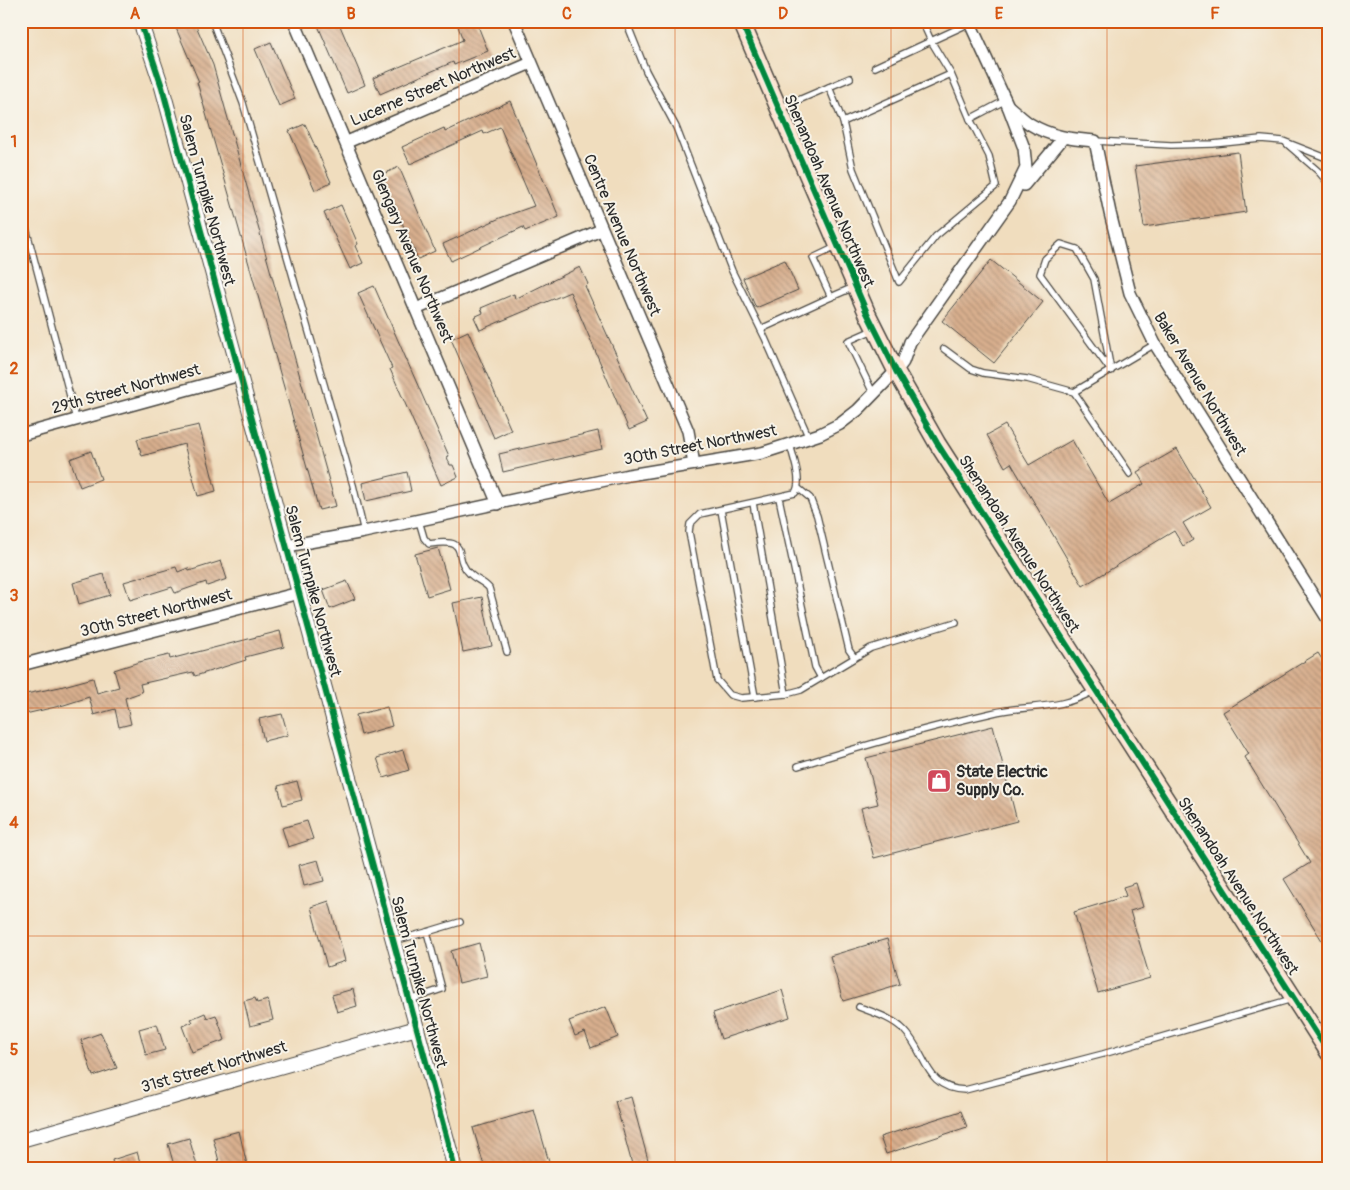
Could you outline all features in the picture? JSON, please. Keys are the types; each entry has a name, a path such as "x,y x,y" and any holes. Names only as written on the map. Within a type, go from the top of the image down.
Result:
{"main road":[{"name":"Shenandoah Avenue Northwest","path":"741,21 855,287 896,371 938,443 1329,1053"}],"street":[{"name":"Salem Turnpike Northwest","path":"140,21 162,86 455,1169"},
{"name":"Glengary Avenue Northwest","path":"294,21 347,142 498,504"},
{"name":"Centre Avenue Northwest","path":"514,21 601,230 688,431 694,464"},
{"name":"30th Street Northwest","path":"970,22 1024,148 1026,163 1024,177 1010,201"},
{"name":"Lucerne Street Northwest","path":"347,142 531,63"},
{"path":"1006,104 1028,123 1063,138 1096,140"},
{"name":"30th Street Northwest","path":"287,546 364,532 629,475 762,453 809,438 840,424 858,410 896,371 903,362 910,342 1010,201 1063,138"},
{"name":"Baker Avenue Northwest","path":"1096,140 1110,213 1130,293 1155,344 1329,622"},
{"path":"416,309 601,230"},
{"name":"29th Street Northwest","path":"21,435 240,376"},
{"name":"30th Street Northwest","path":"21,665 299,594"},
{"name":"31st Street Northwest","path":"21,1140 417,1028"}],"lane":[{"path":"212,21 243,104 353,486 364,532"},
{"path":"626,21 646,71 679,134 732,271 761,329 809,438"},
{"path":"829,87 843,122 853,169 899,282 936,236 996,186 990,156 970,119 952,74 931,41 922,21"},
{"path":"875,67 970,22"},
{"path":"843,122 952,74"},
{"path":"778,109 850,78"},
{"path":"970,119 1006,104"},
{"path":"1096,140 1171,145 1213,144 1261,138 1283,141 1329,159"},
{"path":"1283,141 1311,165 1329,184"},
{"path":"21,209 76,419"},
{"path":"1061,244 1076,249 1094,279 1111,370 1040,274 1045,259 1061,244"},
{"path":"831,297 813,258 837,246"},
{"path":"761,329 855,287"},
{"path":"874,393 848,341 875,329"},
{"path":"1074,392 1155,344"},
{"path":"944,349 972,369 983,373 1027,379 1074,392 1130,474"},
{"path":"790,444 798,488 810,498 817,516 848,650 854,657"},
{"path":"798,488 791,495 700,514 690,524 689,532 717,680 730,695 741,698 786,694 801,690 871,648 956,622"},
{"path":"779,498 815,666 821,678"},
{"path":"753,503 786,694"},
{"path":"721,510 755,697"},
{"path":"420,520 424,538 429,544 447,542 454,544 460,549 465,568 489,588 507,652"},
{"path":"798,766 890,738 995,712 1065,704 1096,689"},
{"path":"394,941 460,922"},
{"path":"410,1000 442,989 427,932"},
{"path":"859,1007 880,1014 904,1029 914,1041 936,1080 945,1086 965,1090 1103,1054 1294,999"},
{"path":"1325,1169 1329,1162"}],"building":[{"path":"173,21 194,21 213,65 336,506 319,510 197,82 199,82"},
{"path":"316,21 338,21 365,85 347,93"},
{"path":"456,21 476,21 488,51 454,65 453,62 380,94 373,78 463,40"},
{"path":"271,42 295,99 279,106 255,49"},
{"path":"510,101 559,217 525,231 523,227 451,261 443,244 500,218 534,206 500,127 484,134 483,131 410,164 402,147 444,128 445,132"},
{"path":"305,124 331,182 315,190 289,131"},
{"path":"1238,152 1246,212 1144,227 1135,166"},
{"path":"399,167 435,251 418,259 381,175"},
{"path":"341,205 358,244 355,246 363,263 350,269 324,213"},
{"path":"785,260 798,290 756,308 743,278"},
{"path":"991,260 1043,302 994,363 942,321"},
{"path":"580,267 588,284 585,286 647,422 629,430 570,292 480,330 474,317 483,313 481,308 514,294 515,299"},
{"path":"374,286 449,456 447,457 450,465 453,465 458,477 441,485 358,293"},
{"path":"468,331 511,430 494,438 451,339"},
{"path":"199,425 216,491 198,496 184,444 142,456 137,439"},
{"path":"1005,425 1029,465 1072,440 1109,504 1144,484 1137,472 1177,449 1211,507 1183,523 1193,540 1183,546 1174,531 1083,586 1011,463 1005,467 987,435"},
{"path":"598,431 602,449 503,472 499,454"},
{"path":"91,451 101,479 80,487 70,459"},
{"path":"407,472 411,491 366,501 362,483"},
{"path":"438,548 450,589 427,596 415,554"},
{"path":"221,561 227,579 207,586 206,582 175,593 172,587 130,600 124,582 176,567 178,572 188,568 189,571"},
{"path":"104,574 110,595 79,604 73,583"},
{"path":"347,581 355,599 330,609 323,590"},
{"path":"482,597 492,646 463,652 453,603"},
{"path":"280,631 284,647 245,657 246,660 195,676 193,672 140,684 142,692 125,698 131,724 119,727 115,709 94,715 89,697 21,715 21,695 93,678 97,693 119,687 114,670 169,655 170,659"},
{"path":"1318,653 1329,670 1329,952 1284,879 1310,863 1245,757 1249,754 1223,712"},
{"path":"387,707 392,726 361,735 356,715"},
{"path":"282,714 288,735 264,741 259,719"},
{"name":"State Electric Supply Co.","path":"993,726 1017,821 874,858 861,808 878,804 866,758"},
{"path":"403,750 409,770 384,778 377,758"},
{"path":"297,781 302,800 283,805 278,786"},
{"path":"307,821 313,839 288,847 282,828"},
{"path":"318,860 324,881 304,886 299,865"},
{"path":"1136,883 1143,907 1130,911 1150,978 1098,993 1074,912 1126,896 1123,887"},
{"path":"329,901 345,961 327,967 311,907"},
{"path":"887,939 900,984 843,1001 830,956"},
{"path":"479,943 487,976 459,983 451,951"},
{"path":"353,989 357,1006 337,1012 332,995"},
{"path":"782,990 790,1017 721,1039 713,1013"},
{"path":"255,998 257,1003 268,1000 273,1020 250,1026 244,1001"},
{"path":"606,1007 618,1037 591,1048 585,1032 575,1036 569,1021"},
{"path":"205,1013 207,1018 216,1015 225,1040 192,1052 182,1026 193,1022 191,1019"},
{"path":"157,1024 165,1050 146,1055 139,1029"},
{"path":"101,1033 117,1068 93,1076 81,1040"},
{"path":"631,1097 648,1160 632,1164 615,1101"},
{"path":"534,1110 551,1169 485,1169 473,1128"},
{"path":"961,1111 967,1127 886,1154 880,1137"},
{"path":"239,1131 248,1169 221,1169 213,1138"},
{"path":"189,1138 198,1169 175,1169 168,1144"},
{"path":"137,1152 142,1169 114,1169 112,1160"}],"cycle path":[{"path":"140,21 162,87 455,1169"},
{"path":"741,21 867,313 896,371 937,443 1329,1053"}],"place":[{"name":"State Electric Supply Co.","path":"939,781"}]}
